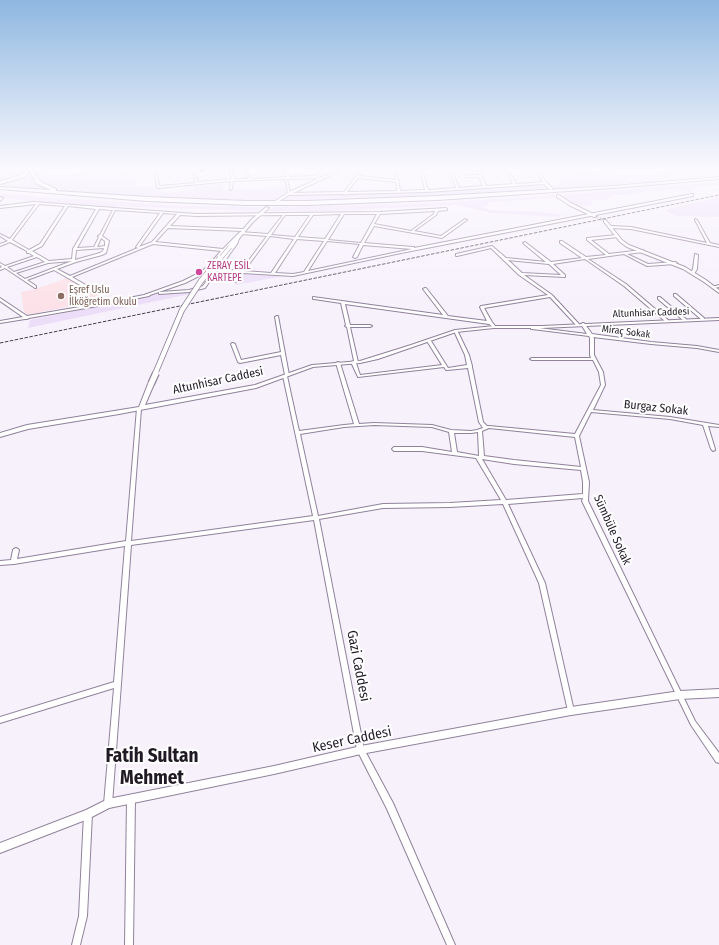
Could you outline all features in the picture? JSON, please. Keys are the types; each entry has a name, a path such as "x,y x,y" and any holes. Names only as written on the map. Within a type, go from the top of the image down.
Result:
{"street":[{"path":"0,245 10,241 31,213"},
{"path":"28,252 41,245 62,213"},
{"path":"74,261 75,249 95,213"},
{"path":"95,248 112,213"},
{"path":"138,247 162,213"},
{"path":"164,213 284,215 392,213"},
{"path":"146,295 197,276 209,268 224,250 260,213"},
{"path":"412,232 435,213"},
{"path":"589,213 593,215"},
{"path":"216,270 293,275 602,213"},
{"path":"70,277 153,243 179,214"},
{"path":"272,274 312,214"},
{"path":"305,273 343,214"},
{"path":"354,257 374,225 379,214"},
{"path":"235,281 284,215"},
{"path":"442,237 466,220"},
{"path":"696,220 709,244"},
{"path":"605,222 628,246 675,263 693,273 719,292"},
{"path":"374,225 454,239 457,241"},
{"path":"168,227 242,232 418,249"},
{"path":"611,227 632,228 719,246"},
{"path":"108,804 140,408 182,310 201,281 242,232"},
{"path":"0,322 163,292 189,291 202,288 236,244 242,232"},
{"path":"0,235 47,262"},
{"path":"25,280 74,261 103,254 107,241 100,236"},
{"path":"608,255 588,239 617,236"},
{"path":"561,242 624,285 667,321"},
{"path":"153,243 224,250"},
{"path":"520,274 564,276 525,243"},
{"path":"75,249 106,247"},
{"path":"297,433 357,425 422,425 442,427 451,431 480,431 485,427 577,436 603,385 601,372 593,359 591,335 551,296 520,274 492,247 457,255"},
{"path":"504,259 550,263 642,251"},
{"path":"624,253 647,266 675,263"},
{"path":"693,273 695,269 696,255"},
{"path":"0,268 36,256"},
{"path":"14,273 47,262 74,261"},
{"path":"47,262 47,272"},
{"path":"0,264 35,287"},
{"path":"55,269 88,288"},
{"path":"714,287 719,286"},
{"path":"426,289 446,316"},
{"path":"675,295 703,319"},
{"path":"492,325 482,307 551,296"},
{"path":"314,298 446,316 492,325"},
{"path":"659,298 685,320"},
{"path":"0,299 27,318"},
{"path":"343,302 359,376 445,366 447,368 470,366"},
{"name":"Gazi Caddesi","path":"277,316 286,376 297,433 316,518 361,750 390,806 451,945"},
{"name":"Altunhisar Caddesi","path":"0,434 256,386 312,366 355,362 389,354 456,331 492,325 532,328 581,324 719,319"},
{"path":"347,326 370,326"},
{"name":"Miraç Sokak","path":"532,328 697,347 719,352"},
{"path":"456,331 464,347 470,366 480,417 485,427"},
{"path":"429,340 445,366"},
{"path":"233,344 240,362 283,353"},
{"path":"532,359 593,359"},
{"path":"338,363 357,425"},
{"name":"Burgaz Sokak","path":"590,411 670,418 719,426"},
{"path":"705,424 713,449"},
{"path":"451,431 455,454"},
{"path":"480,431 480,457 505,502 542,583 571,711"},
{"name":"Sümbüle Sokak","path":"577,436 586,487 584,496 617,568 693,723 718,756"},
{"path":"394,450 422,448 455,454 583,469"},
{"path":"0,564 129,543 316,518 383,506 450,505 584,496"},
{"path":"14,562 16,550"},
{"path":"0,720 118,684"},
{"name":"Keser Caddesi","path":"0,848 88,814 108,804 361,750 571,711 680,695 719,693"},
{"path":"129,945 131,800"},
{"path":"76,945 83,916 88,814"}],"shaded area":[{"path":"494,213 547,213 561,215 560,217"},
{"path":"670,213 719,213 719,217 676,216"},
{"path":"243,273 260,274 284,276 235,285"},
{"name":"Eşref Uslu İlköğretim Okulu","path":"68,278 86,289 96,288 101,300 27,315 24,312 21,292"},
{"path":"192,291 190,294 28,328 30,320 158,294"}],"tunnel":[{"path":"595,216 605,221"}],"railway":[{"path":"0,343 631,213"}],"place":[{"name":"ZERAY ESİL KARTEPE","path":"199,272"},
{"name":"Eşref Uslu İlköğretim Okulu","path":"61,296"}],"district":[{"name":"Fatih Sultan Mehmet","path":"152,768"}]}
